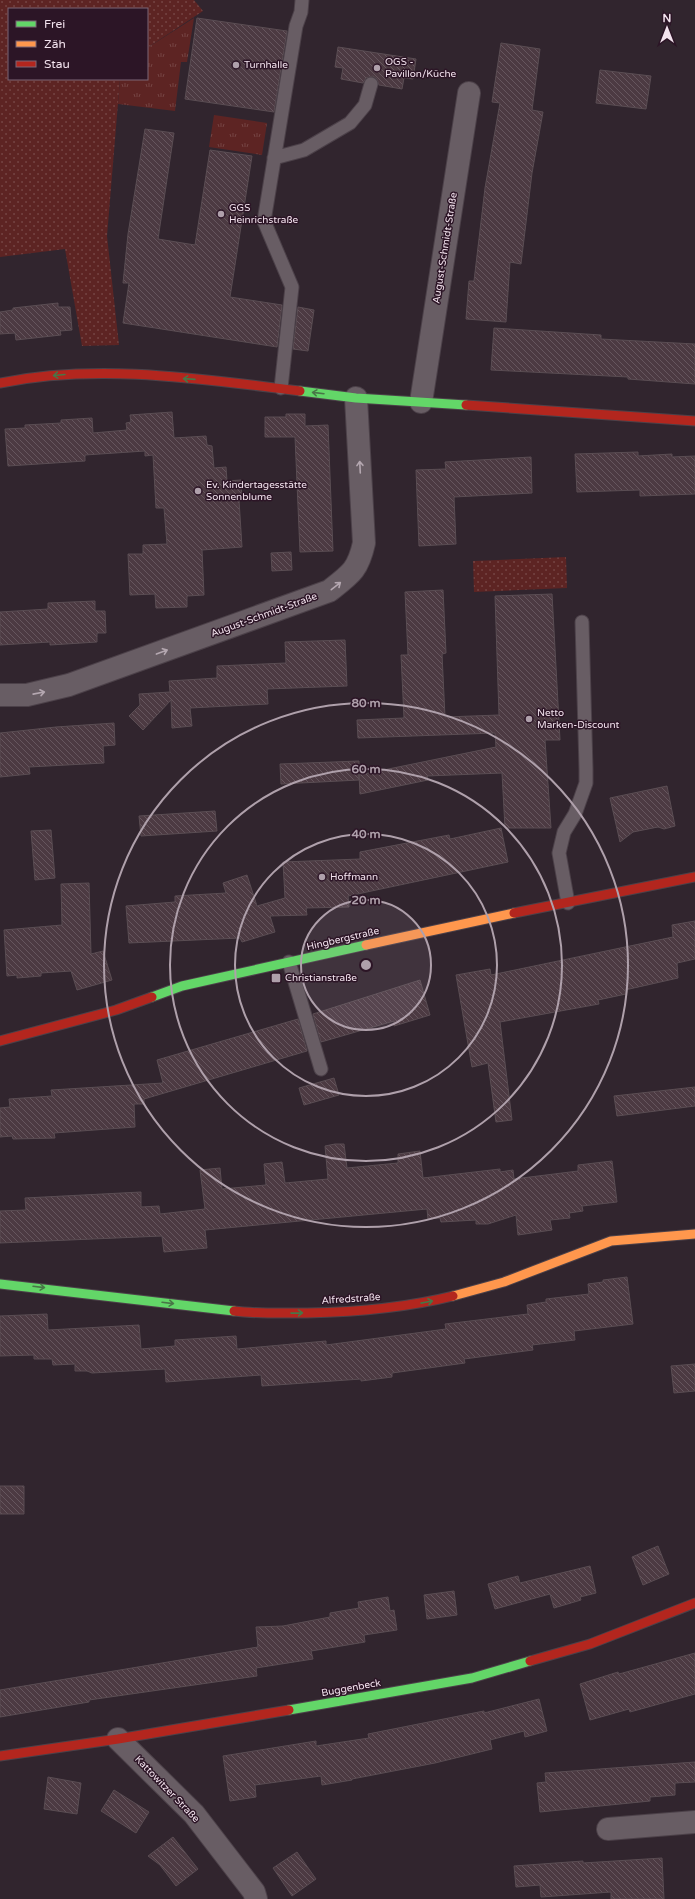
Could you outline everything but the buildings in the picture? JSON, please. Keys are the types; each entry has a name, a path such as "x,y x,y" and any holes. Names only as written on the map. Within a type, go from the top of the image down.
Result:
{"street":[{"name":"August-Schmidt-Straße","path":"421,402 468,93"},
{"path":"0,383 30,377 110,373 281,388 356,398 695,421"},
{"name":"August-Schmidt-Straße","path":"0,695 27,695 69,685 329,591 352,574 361,560 364,543 356,398"},
{"name":"Hingbergstraße","path":"0,1041 116,1010 182,986 462,924 695,877"},
{"name":"Alfredstraße","path":"0,1284 258,1314 345,1312 433,1301 504,1282 611,1241 695,1234"},
{"name":"Buggenbeck","path":"0,1756 118,1739 472,1678 590,1644 695,1603"},
{"name":"Kattowitzer Straße","path":"118,1739 194,1814 254,1892 256,1899"},
{"path":"608,1829 695,1822"}],"lane":[{"path":"281,388 292,287 264,221 296,26 301,12 302,0"},
{"path":"274,158 304,150 350,123 365,105 371,84"},
{"path":"568,903 559,853 564,832 575,814 586,783 582,622"},
{"path":"289,962 321,1069"}],"green space":[{"path":"0,0 194,0 203,11 148,47 148,8 8,8 8,80 120,80 107,236 119,345 82,346 65,249 0,257"},
{"path":"194,18 187,62 181,62 175,111 118,104 120,80 148,80 148,47"},
{"path":"214,115 267,123 262,155 209,147"},
{"path":"566,557 567,588 474,592 473,561"}],"traffic: fast":[{"path":"300,391 356,398 466,405"},
{"path":"152,997 182,986 366,945"},
{"path":"0,1284 234,1311"},
{"path":"289,1710 472,1678 530,1661"}],"traffic: slow":[{"path":"366,945 514,913"},
{"path":"453,1296 504,1282 611,1241 695,1234"}],"traffic: jam":[{"path":"0,383 37,377 75,374 150,375 300,391"},
{"path":"466,405 695,421"},
{"path":"514,913 695,877"},
{"path":"0,1041 116,1010 152,997"},
{"path":"234,1311 252,1313 344,1312 417,1304 453,1296"},
{"path":"530,1661 590,1644 695,1603"},
{"path":"0,1756 118,1739 289,1710"}],"place":[{"name":"Turnhalle","path":"236,65"},
{"name":"OGS - Pavillon/Küche","path":"377,68"},
{"name":"GGS Heinrichstraße","path":"221,214"},
{"name":"Ev. Kindertagesstätte Sonnenblume","path":"198,491"},
{"name":"Netto Marken-Discount","path":"529,719"},
{"name":"Hoffmann","path":"322,877"},
{"name":"Christianstraße","path":"276,978"}]}
